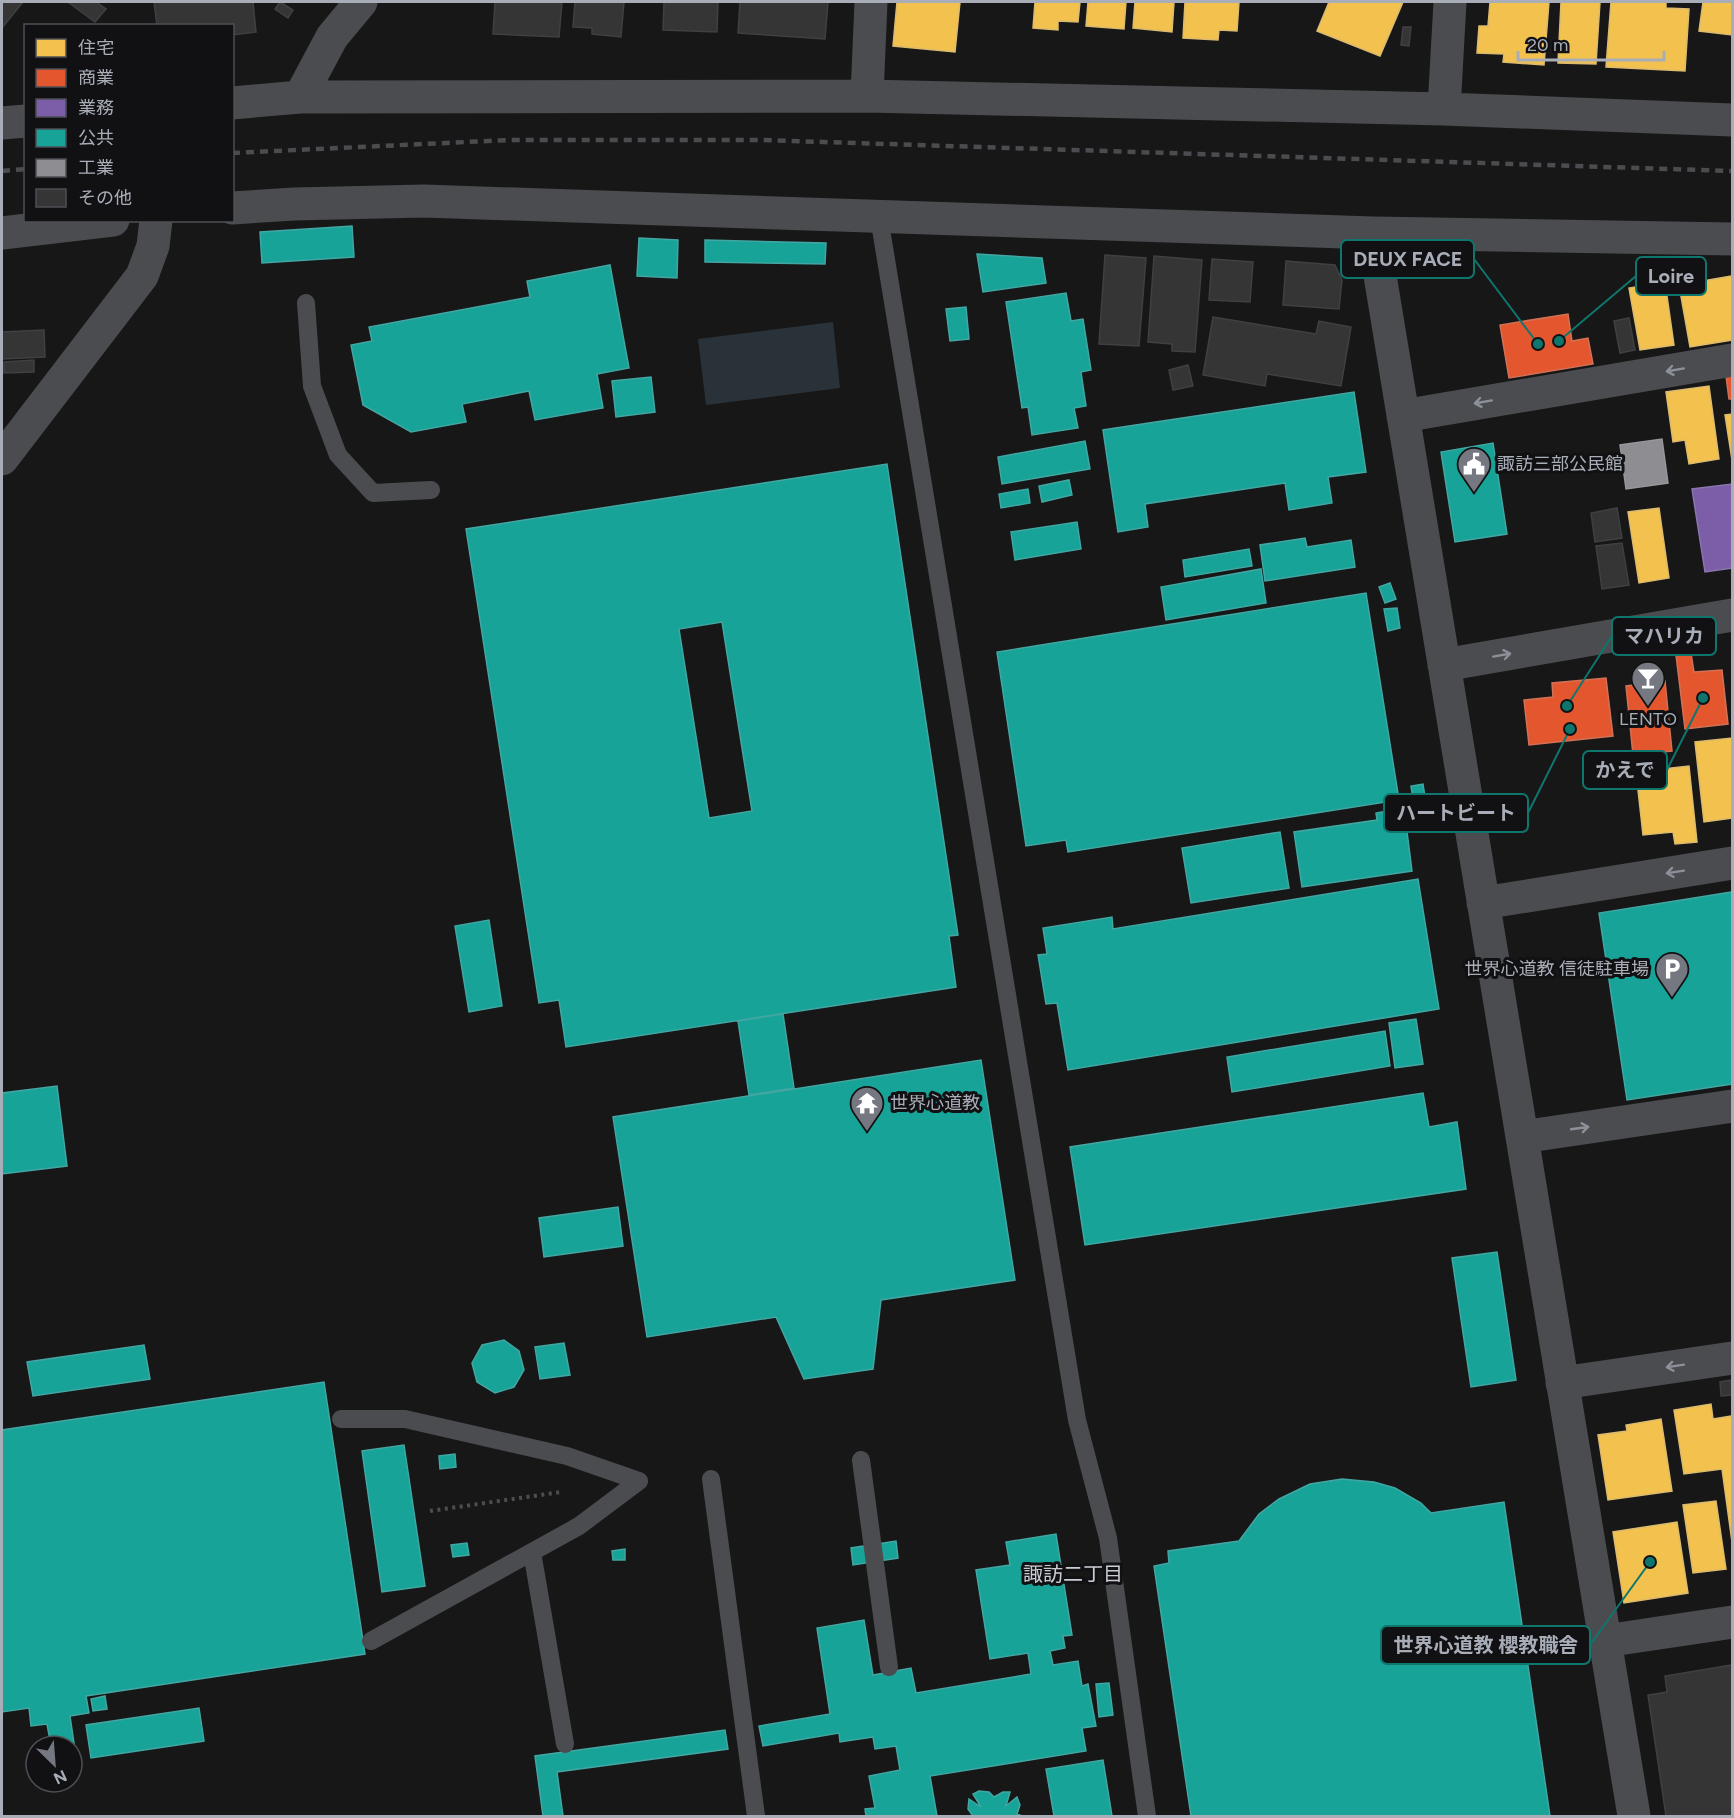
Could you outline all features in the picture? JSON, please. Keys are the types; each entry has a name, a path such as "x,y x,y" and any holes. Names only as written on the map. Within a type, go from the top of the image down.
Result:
{"street":[{"path":"300,97 332,37 361,2"},
{"path":"867,96 871,2"},
{"path":"1444,109 1450,2"},
{"path":"234,103 300,97 867,96 1444,109 1732,120"},
{"path":"2,123 24,121"},
{"path":"234,208 295,212 424,201 1373,233 1732,239"},
{"path":"2,233 96,222"},
{"path":"2,459 142,276 153,246 156,222"},
{"path":"1373,233 1634,1816"},
{"path":"1403,416 1732,360"},
{"path":"1444,665 1732,615"},
{"path":"1483,903 1732,862"},
{"path":"1522,1137 1732,1106"},
{"path":"1562,1383 1732,1358"},
{"path":"1605,1641 1732,1622"}],"lane":[{"path":"879,217 1077,1420 1108,1538 1147,1816"},
{"path":"306,303 312,386 338,455 373,493 431,490"},
{"path":"340,1419 405,1419 567,1456 639,1481 579,1526 371,1641"},
{"path":"861,1460 889,1667"},
{"path":"711,1479 756,1816"},
{"path":"532,1552 565,1744"}],"path":[{"path":"430,1511 569,1491"}],"shaded area":[{"path":"833,322 840,388 706,405 698,339"}],"building: 住宅":[{"path":"897,2 960,2 955,52 893,46"},
{"path":"1035,2 1080,2 1078,22 1058,21 1058,30 1033,28"},
{"path":"1088,2 1126,2 1124,29 1086,26"},
{"path":"1135,2 1174,2 1172,32 1133,28"},
{"path":"1185,2 1239,2 1237,31 1219,30 1218,40 1183,38"},
{"path":"1329,2 1403,2 1380,56 1317,31"},
{"path":"1490,2 1549,2 1544,65 1503,62 1504,54 1477,53 1479,26 1488,26"},
{"path":"1561,2 1600,2 1596,64 1558,63"},
{"path":"1611,2 1666,2 1666,8 1689,9 1685,71 1606,67"},
{"path":"1703,2 1732,2 1732,35 1699,31"},
{"path":"1732,276 1732,340 1690,347 1679,285"},
{"path":"1665,282 1674,345 1640,350 1629,288"},
{"path":"1709,386 1719,459 1689,464 1685,440 1673,442 1666,392"},
{"path":"1732,414 1732,460 1725,415"},
{"path":"1659,508 1669,578 1639,583 1628,512"},
{"path":"1732,738 1732,818 1704,822 1695,742"},
{"path":"1689,766 1697,842 1675,844 1673,832 1643,835 1636,772"},
{"path":"1711,1404 1713,1419 1732,1416 1732,1542 1722,1469 1684,1474 1674,1410"},
{"path":"1661,1419 1672,1491 1608,1500 1598,1435 1627,1431 1626,1425"},
{"path":"1716,1501 1726,1569 1693,1573 1683,1505"},
{"path":"1677,1522 1688,1593 1624,1603 1613,1532"}],"building: 商業":[{"path":"1568,314 1572,341 1588,338 1593,364 1509,378 1500,325"},
{"path":"1732,375 1732,399 1729,399 1726,376"},
{"path":"1691,653 1694,672 1722,670 1728,724 1685,729 1676,655"},
{"path":"1606,678 1613,736 1529,745 1524,700 1553,697 1552,683"},
{"path":"1665,681 1672,751 1633,755 1626,686"}],"building: 業務":[{"path":"1732,484 1732,568 1705,572 1692,489"}],"building: 公共":[{"path":"352,226 354,257 262,263 260,232"},
{"path":"639,238 678,240 677,278 637,276"},
{"path":"705,240 826,243 825,264 705,262"},
{"path":"977,254 1042,258 1046,283 983,292"},
{"path":"610,265 629,368 597,374 603,408 535,420 529,391 462,404 466,422 411,432 363,405 351,345 372,341 369,327 530,297 527,281"},
{"path":"1066,293 1071,321 1083,319 1091,370 1081,372 1086,406 1074,408 1078,428 1032,435 1028,407 1022,408 1006,302"},
{"path":"966,307 969,339 950,341 946,309"},
{"path":"651,377 655,412 616,417 612,381"},
{"path":"1354,392 1366,472 1328,477 1332,503 1289,510 1285,483 1145,504 1148,527 1118,532 1103,430"},
{"path":"1085,441 1090,469 1002,484 998,457"},
{"name":"諏訪三部公民館","path":"1493,443 1507,534 1455,542 1441,452"},
{"path":"887,464 958,935 949,936 956,987 566,1047 559,1000 539,1003 466,529","holes":["722,622 752,811 709,818 679,629"]},
{"path":"1069,480 1072,495 1042,502 1039,486"},
{"path":"1028,489 1030,503 1001,508 999,494"},
{"path":"1077,522 1081,549 1015,560 1011,532"},
{"path":"1305,538 1307,547 1351,540 1355,567 1265,581 1260,545"},
{"path":"1249,549 1252,566 1185,577 1183,560"},
{"path":"1261,569 1266,603 1166,620 1161,587"},
{"path":"1390,583 1396,599 1385,603 1379,587"},
{"path":"1366,593 1399,800 1068,852 1066,840 1026,846 997,652"},
{"path":"1397,608 1400,628 1388,631 1384,609"},
{"path":"1423,784 1428,817 1416,819 1411,786"},
{"path":"1404,808 1412,871 1302,887 1294,832 1377,820 1376,813"},
{"path":"1280,832 1289,888 1191,903 1182,848"},
{"path":"1418,879 1439,1009 1068,1070 1057,1003 1046,1004 1038,955 1047,954 1043,928 1112,917 1113,929"},
{"name":"世界心道教 信徒駐車場","path":"1732,892 1732,1084 1627,1100 1599,913"},
{"path":"489,920 502,1006 469,1012 455,926"},
{"path":"783,1014 794,1088 749,1095 738,1021"},
{"path":"1416,1019 1423,1064 1395,1068 1389,1023"},
{"path":"1385,1031 1390,1066 1232,1092 1227,1057"},
{"path":"981,1060 1015,1280 881,1300 873,1369 804,1379 776,1317 647,1337 613,1117"},
{"path":"57,1086 67,1166 2,1174 2,1093"},
{"path":"1423,1093 1429,1127 1457,1122 1466,1189 1085,1245 1070,1147"},
{"path":"618,1207 623,1246 544,1257 539,1218"},
{"path":"1497,1252 1516,1380 1471,1387 1452,1258"},
{"path":"504,1340 519,1351 524,1370 514,1387 495,1393 477,1382 472,1363 482,1345"},
{"path":"564,1343 570,1375 540,1379 535,1347"},
{"path":"144,1345 150,1379 33,1396 27,1362"},
{"path":"324,1382 365,1654 86,1696 89,1713 70,1716 73,1734 49,1734 47,1724 31,1726 29,1708 2,1712 2,1430"},
{"path":"404,1445 425,1586 382,1592 362,1451"},
{"path":"455,1454 456,1467 440,1469 439,1456"},
{"path":"1342,1479 1374,1482 1395,1488 1421,1503 1431,1513 1504,1502 1550,1816 1191,1816 1154,1566 1169,1563 1168,1551 1239,1541 1259,1514 1279,1499 1310,1484"},
{"path":"1056,1534 1072,1635 1063,1636 1065,1648 1050,1651 1053,1665 1078,1661 1082,1686 1088,1684 1096,1726 1082,1728 1086,1751 930,1776 937,1816 866,1816 865,1809 875,1808 869,1776 900,1770 896,1746 875,1749 873,1737 840,1742 839,1733 763,1746 759,1726 830,1714 817,1628 864,1620 873,1675 911,1668 916,1693 1031,1674 1028,1653 990,1659 976,1570 1010,1565 1006,1542"},
{"path":"896,1541 898,1558 853,1565 851,1548"},
{"path":"467,1543 469,1555 453,1557 451,1545"},
{"path":"625,1549 625,1560 613,1560 612,1551"},
{"path":"1109,1683 1113,1715 1099,1717 1096,1684"},
{"path":"105,1696 107,1709 93,1711 91,1699"},
{"path":"199,1708 204,1741 91,1758 86,1725"},
{"path":"725,1730 728,1749 557,1772 563,1816 543,1816 535,1756"},
{"path":"1103,1760 1112,1816 1054,1816 1046,1769"},
{"path":"979,1791 989,1792 994,1797 1003,1792 1010,1792 1006,1806 1017,1797 1020,1805 1017,1814 1022,1816 973,1816 968,1809 969,1799 981,1807 973,1794"}],"building: 工業":[{"path":"1662,439 1668,483 1626,489 1620,445"}],"building: その他":[{"path":"2,2 23,2 2,28"},
{"path":"68,2 96,2 106,9 95,22"},
{"path":"154,2 253,2 256,32 234,35 234,24 157,24"},
{"path":"280,2 293,10 288,18 275,9"},
{"path":"495,2 562,2 559,37 493,34"},
{"path":"575,2 624,2 621,37 592,34 592,28 573,27"},
{"path":"664,2 718,2 717,32 663,30"},
{"path":"740,2 828,2 825,39 738,33"},
{"path":"1403,27 1411,27 1409,46 1401,45"},
{"path":"1105,255 1146,258 1139,346 1099,344"},
{"path":"1154,256 1202,260 1195,352 1172,351 1172,344 1148,342"},
{"path":"1212,259 1253,262 1250,302 1209,300"},
{"path":"1286,261 1335,265 1342,280 1339,309 1283,305"},
{"path":"1213,317 1316,334 1319,321 1351,327 1341,386 1267,374 1265,386 1203,375"},
{"path":"1629,318 1635,350 1620,353 1614,321"},
{"path":"44,330 45,357 2,359 2,332"},
{"path":"34,360 34,372 4,373 4,362"},
{"path":"1188,365 1193,386 1173,390 1169,370"},
{"path":"1617,508 1622,538 1595,542 1591,513"},
{"path":"1622,543 1629,585 1602,589 1596,546"},
{"path":"1732,1380 1732,1395 1721,1396 1720,1382"},
{"path":"1732,1665 1732,1816 1666,1816 1648,1695 1667,1692 1665,1676"}],"railway":[{"path":"234,153 509,140 761,140 1732,171"},
{"path":"2,171 24,169"}],"place":[{"name":"Loire","path":"1559,341"},
{"name":"DEUX FACE","path":"1538,344"},
{"name":"諏訪三部公民館","path":"1474,493"},
{"name":"かえで","path":"1703,698"},
{"name":"マハリカ","path":"1567,706"},
{"name":"LENTO","path":"1648,707"},
{"name":"ハートビート","path":"1570,729"},
{"name":"世界心道教 信徒駐車場","path":"1672,998"},
{"name":"世界心道教","path":"867,1132"},
{"name":"世界心道教 櫻教職舎","path":"1650,1562"}],"district":[{"name":"諏訪二丁目","path":"1073,1574"}]}
